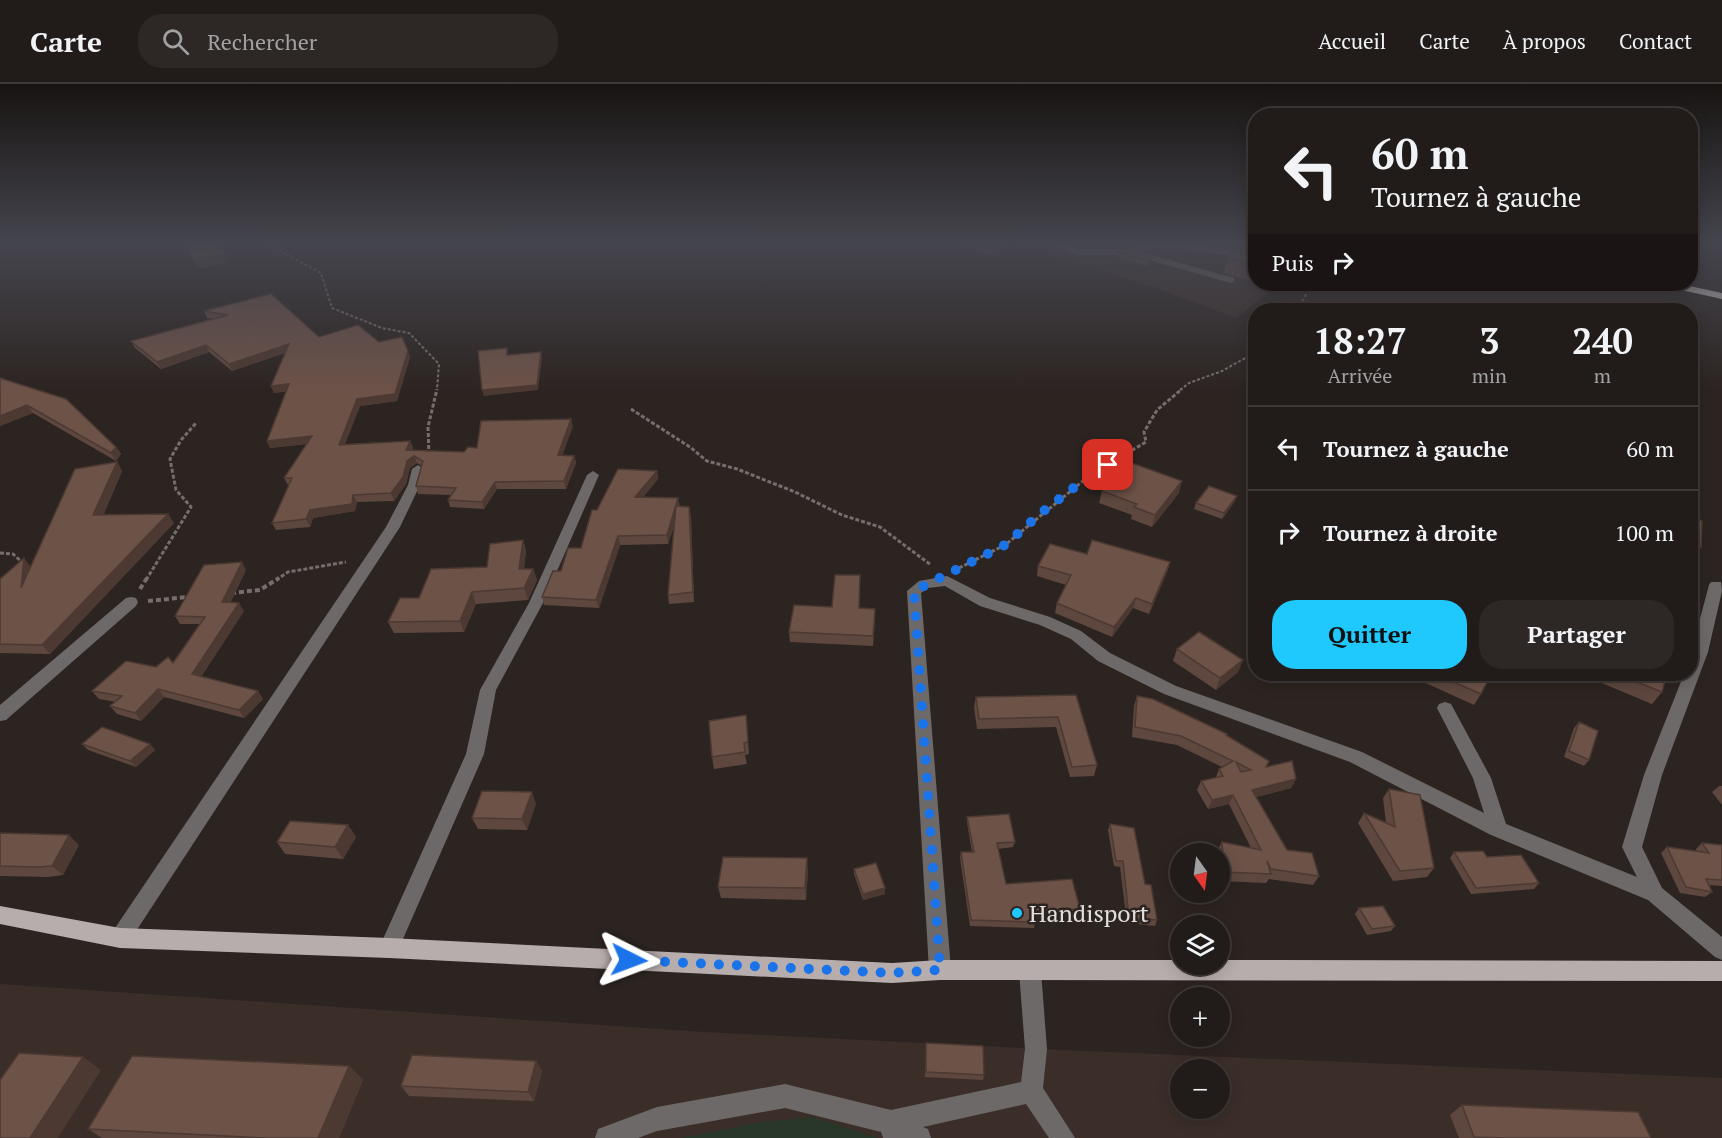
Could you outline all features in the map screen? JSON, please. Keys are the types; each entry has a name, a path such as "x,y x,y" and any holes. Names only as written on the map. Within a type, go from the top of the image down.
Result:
{"highway":[{"path":"1705,292 1722,296"}],"main road":[{"path":"0,915 120,938 389,948 892,973 940,970 1722,971"}],"street":[{"path":"120,938 393,527 414,485 417,469"},
{"path":"389,948 475,754 488,690 536,603 593,476"},
{"path":"940,970 914,591 924,584 941,578 985,602 1011,609 1065,630 1104,657 1170,690 1356,757 1498,829 1655,894 1722,950"},
{"path":"1698,657 1716,585"},
{"path":"0,715 131,602"},
{"path":"1655,894 1632,847 1653,775 1689,681"},
{"path":"1445,708 1482,778 1498,829"},
{"path":"1030,971 1036,1049 1031,1091 1063,1138"},
{"path":"893,1130 1031,1091"},
{"path":"608,1138 657,1119 786,1096 919,1138"}],"path":[{"path":"327,292 332,308 382,328 409,333 439,364 437,391 428,428 429,453 417,469"},
{"path":"631,409 690,447 707,461 736,469 795,492 842,515 880,527 941,578 1005,545 1089,476 1146,442 1144,432 1157,410 1189,383 1222,371 1248,356"},
{"path":"131,602 190,507 176,490 170,459 181,440 197,422"},
{"path":"0,553 13,554 26,565"},
{"path":"225,593 260,590 288,572 374,557"},
{"path":"131,602 190,597"}],"shaded area":[{"path":"1167,292 1269,292 1255,303 1248,303 1248,309 1236,318"},
{"path":"0,984 704,1032 1722,1078 1722,1138 0,1138"}],"green space":[{"path":"813,1117 877,1138 681,1138 761,1122"}],"building":[{"path":"271,294 319,337 358,325 379,342 402,337 408,351 395,394 357,399 339,445 410,441 406,450 464,452 468,447 477,448 481,421 571,419 558,455 574,456 564,481 495,482 482,502 448,500 456,488 416,486 423,461 414,456 407,461 403,477 391,493 353,495 352,504 310,510 306,519 272,523 292,478 284,478 312,436 267,441 289,384 271,386 289,344 229,364 206,345 157,362 131,341 228,315 204,311"},
{"path":"507,348 507,355 541,352 537,385 482,390 478,351"},
{"path":"0,378 66,399 116,447 111,453 27,405 0,416"},
{"path":"117,462 93,515 168,514 42,645 0,644 0,579 24,558 21,588 75,469"},
{"path":"1129,462 1182,481 1155,515 1134,507 1137,504 1102,491"},
{"path":"618,469 657,471 635,497 678,498 667,535 618,536 596,600 542,597 553,571 561,571 568,548 581,548 592,510 597,510"},
{"path":"1209,486 1237,496 1224,513 1196,503"},
{"path":"676,506 689,507 693,592 668,595"},
{"path":"1698,520 1702,521 1701,547 1698,546"},
{"path":"523,540 519,569 533,569 524,588 472,592 460,621 388,622 400,598 419,598 431,569 487,567 490,544"},
{"path":"1092,540 1170,562 1152,604 1136,598 1114,627 1057,603 1071,575 1038,566 1050,544 1087,554"},
{"path":"242,562 222,602 239,603 192,674 258,691 239,710 158,689 135,713 110,706 122,696 92,691 126,661 156,667 168,657 173,663 205,617 175,616 204,565"},
{"path":"835,575 860,575 859,608 875,609 873,636 789,632 794,605 832,607"},
{"path":"1199,632 1243,660 1220,678 1177,649"},
{"path":"1451,681 1488,681 1481,694"},
{"path":"1634,681 1665,681 1662,692"},
{"path":"1076,695 1097,765 1072,767 1058,717 979,719 976,697"},
{"path":"1137,696 1153,699 1227,734 1269,761 1266,767 1292,761 1296,779 1252,790 1287,850 1312,853 1319,876 1271,869 1267,861 1271,874 1230,872 1230,844 1261,850 1233,795 1212,800 1201,781 1223,776 1219,769 1233,761 1181,736 1135,727","holes":["1236,762 1251,770 1241,772"]},
{"path":"746,715 748,742 744,743 745,752 712,757 709,721"},
{"path":"1579,722 1598,731 1589,760 1569,751"},
{"path":"102,727 150,744 130,761 82,744"},
{"path":"1389,789 1420,795 1434,868 1400,871 1364,813 1395,827"},
{"path":"482,791 532,792 522,819 472,818"},
{"path":"1009,814 1015,842 997,843 1006,884 1072,879 1080,909 1034,911 1035,922 971,920 961,852 974,852 967,817"},
{"path":"290,821 348,825 335,847 277,842"},
{"path":"1110,824 1134,828 1145,884 1151,885 1157,920 1129,918 1123,861 1116,861"},
{"path":"0,833 69,835 52,866 0,866"},
{"path":"1702,843 1722,845 1722,880 1706,879 1712,892 1686,887 1667,847 1709,853"},
{"path":"1483,851 1487,857 1521,855 1539,883 1476,888 1454,852"},
{"path":"723,857 807,858 805,888 718,887"},
{"path":"876,863 885,888 863,894 854,869"},
{"path":"1383,906 1395,926 1372,929 1359,908"},
{"path":"926,1043 983,1046 984,1075 926,1072"},
{"path":"19,1053 83,1057 30,1138 0,1138 0,1080"},
{"path":"412,1055 536,1061 528,1092 401,1086"},
{"path":"132,1056 349,1066 318,1138 266,1138 88,1129"},
{"path":"1462,1105 1638,1112 1651,1138 1474,1137"}],"place":[{"name":"Handisport","path":"1017,913"}],"route":[{"path":"629,960 892,973 940,970 914,591 1005,545 1041,513 1089,476 1108,465"}]}
